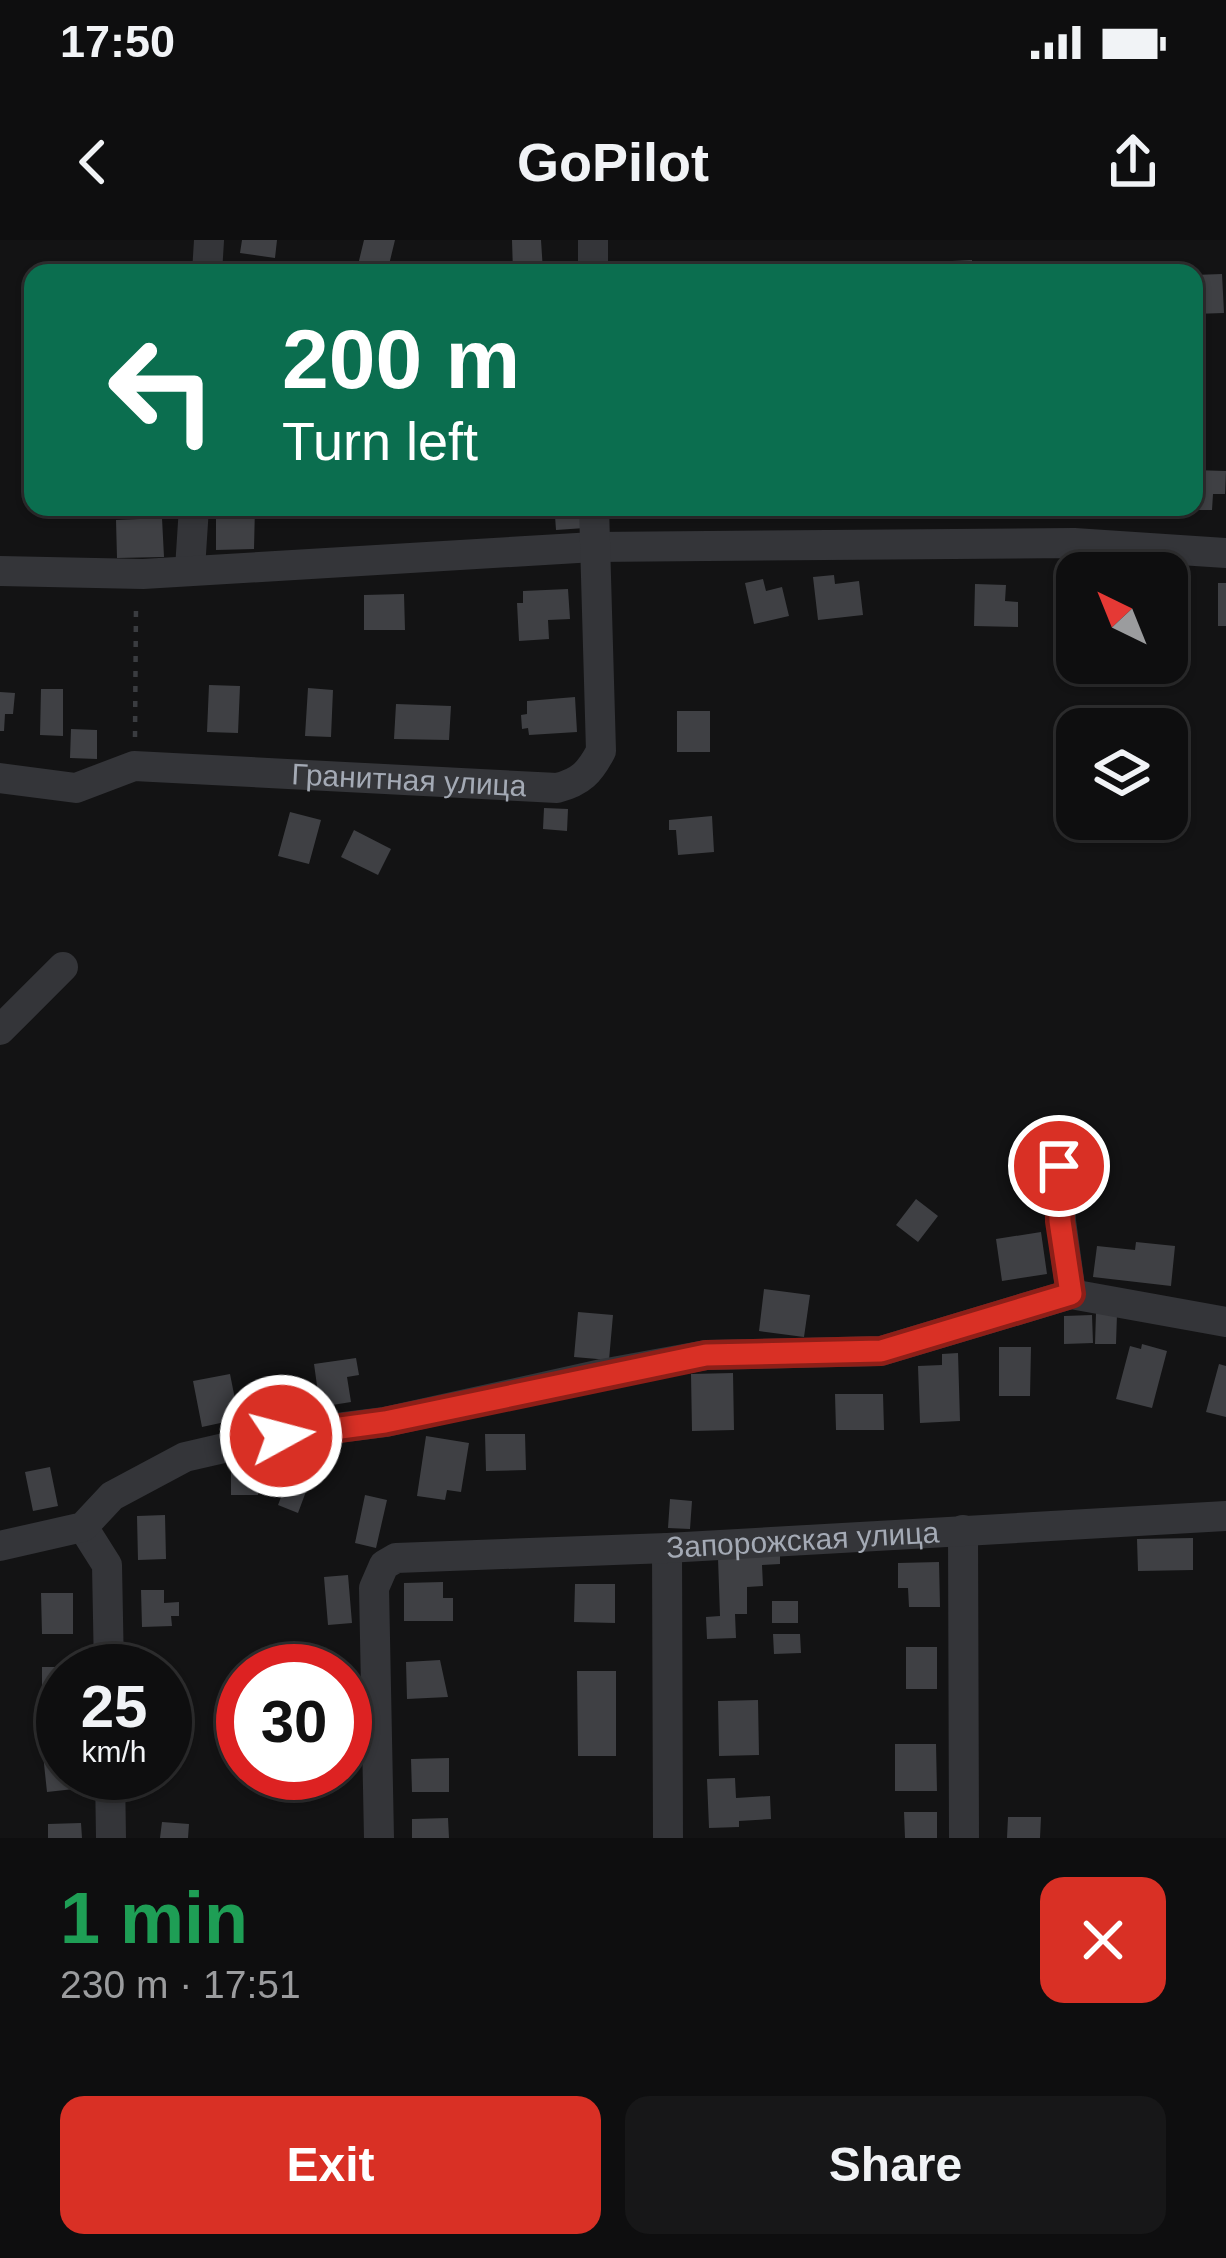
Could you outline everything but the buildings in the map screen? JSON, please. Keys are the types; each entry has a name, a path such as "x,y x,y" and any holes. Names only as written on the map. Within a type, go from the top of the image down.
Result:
{"street":[{"path":"190,569 193,516"},
{"name":"Гранитная улица","path":"0,778 76,788 134,766 557,788 576,783 590,771 601,751 594,516"},
{"path":"0,571 142,574 594,547 1074,543 1226,553"},
{"path":"0,1030 63,967"},
{"path":"1059,1166 1060,1221 1071,1294"},
{"path":"0,1546 83,1527 112,1496 185,1457 281,1436 385,1422 706,1355 881,1351 1071,1294 1226,1322"},
{"name":"Запорожская улица","path":"380,1838 374,1588 384,1565 410,1555 667,1549 1226,1516"},
{"path":"83,1527 107,1565 108,1644"},
{"path":"963,1530 964,1838"},
{"path":"667,1549 668,1838"},
{"path":"110,1800 111,1838"}],"path":[{"path":"134,766 134,619 142,574"}],"route":[{"path":"281,1436 385,1422 706,1355 881,1351 1071,1294 1060,1221 1059,1166"}]}
